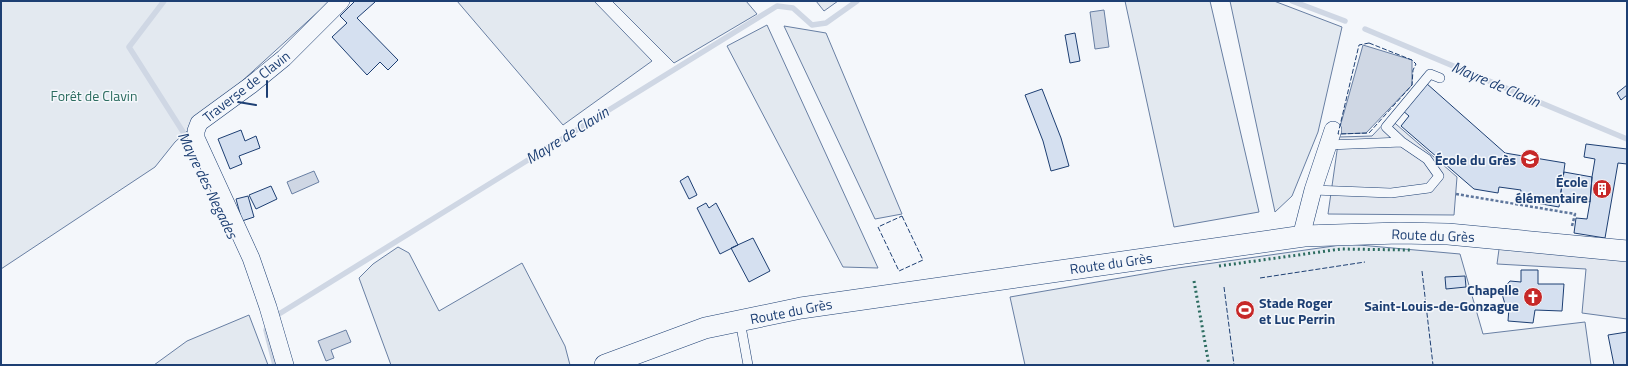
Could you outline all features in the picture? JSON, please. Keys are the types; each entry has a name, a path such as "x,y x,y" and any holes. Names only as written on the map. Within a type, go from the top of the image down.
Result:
{"street":[{"name":"Traverse de Clavin","path":"285,365 268,307 251,258 196,138 196,131 199,123 284,58 341,1"},
{"path":"1304,236 1303,229 1313,190 1330,137"},
{"name":"Route du Grès","path":"604,365 705,328 800,308 894,293 1304,236 1359,233 1427,234 1571,245 1627,251"}],"lane":[{"path":"1313,190 1391,193 1428,188 1439,176 1427,159 1402,142 1386,127 1430,74 1440,78"},
{"path":"1330,137 1402,142"},
{"path":"740,321 748,365"}],"path":[{"path":"1456,194 1575,214 1571,228 1571,245"}],"green space":[{"name":"Forêt de Clavin","path":"1,1 330,1 175,142 155,167 1,269"},
{"path":"457,1 594,1 652,61 563,125"},
{"path":"612,1 746,1 757,14 674,63"},
{"path":"816,1 838,1 824,11"},
{"path":"1125,1 1210,1 1259,212 1174,227"},
{"path":"1230,1 1274,1 1342,27 1318,132 1292,196 1275,212"},
{"path":"767,25 878,268 843,267 727,46"},
{"path":"784,26 826,33 902,214 875,219"},
{"name":"Stade Roger et Luc Perrin","path":"1348,244 1460,254 1483,334 1585,322 1591,365 1025,365 1010,297 1178,268"},
{"path":"398,247 409,253 439,311 522,263 565,346 570,365 391,365 359,278 373,264"},
{"path":"249,315 268,365 154,365 187,341"}],"shaded area":[{"path":"1104,10 1109,47 1095,49 1090,12"},
{"path":"1363,45 1412,60 1412,85 1366,133 1338,134"},
{"path":"1389,118 1457,177 1454,215 1328,214 1339,137 1372,136"},
{"path":"314,171 319,182 292,194 287,182"},
{"path":"1500,242 1627,259 1627,319 1582,313 1586,269 1497,264"},
{"path":"346,330 351,342 331,350 334,358 326,361 318,341"}],"building":[{"path":"355,1 375,2 357,18 398,60 388,70 380,62 367,75 332,37 347,23 340,16"},
{"path":"1075,33 1080,61 1070,63 1065,35"},
{"path":"1426,83 1505,153 1565,163 1559,207 1519,200 1521,190 1499,187 1498,193 1474,189 1401,126 1409,116 1402,110"},
{"path":"1627,85 1627,95 1621,100 1617,93"},
{"path":"1042,89 1061,138 1069,166 1051,171 1043,141 1025,95"},
{"path":"241,130 245,141 256,136 260,148 239,156 242,164 230,169 218,139"},
{"name":"École élémentaire","path":"1586,144 1627,149 1627,164 1618,163 1605,238 1574,233 1576,218 1587,219 1590,202 1595,159 1584,157"},
{"path":"1564,172 1592,177 1590,202 1560,197"},
{"path":"688,176 697,195 689,199 680,181"},
{"path":"271,186 277,199 256,209 249,195"},
{"path":"248,196 254,217 242,221 236,199"},
{"path":"706,203 709,208 716,203 738,245 720,254 697,208"},
{"path":"753,238 770,271 749,282 731,248"},
{"name":"Chapelle Saint-Louis-de-Gonzague","path":"1521,270 1538,270 1538,284 1564,284 1562,311 1535,310 1533,323 1508,321 1509,308 1505,304 1502,294 1504,288 1510,281 1521,282"},
{"path":"1465,276 1466,287 1446,289 1445,277"},
{"path":"1627,332 1627,365 1614,365 1608,335"}],"waterway":[{"name":"Mayre des Negades","path":"164,1 129,47 192,146"},
{"name":"Mayre de Clavin","path":"279,314 777,6 793,8 812,25 826,23 857,1"},
{"name":"Mayre de Clavin","path":"1292,1 1345,21"},
{"name":"Mayre de Clavin","path":"1365,29 1627,139"},
{"name":"Mayre des Negades","path":"266,330 275,365"}],"hedge":[{"path":"1219,266 1341,249 1411,250"},
{"path":"1194,281 1209,365"}],"fence":[{"path":"1369,43 1412,60 1416,64 1413,70 1412,85 1369,133 1338,134 1359,45 1369,43"},
{"path":"902,216 923,260 899,271 878,227 902,216"},
{"path":"1260,278 1365,262"},
{"path":"1422,271 1433,365"},
{"path":"1224,287 1234,365"}],"wall":[{"path":"267,81 267,97"},
{"path":"238,102 256,105"}],"place":[{"name":"École du Grès","path":"1530,159"},
{"name":"École élémentaire","path":"1602,189"},
{"name":"Chapelle Saint-Louis-de-Gonzague","path":"1533,297"},
{"name":"Stade Roger et Luc Perrin","path":"1245,310"}]}
